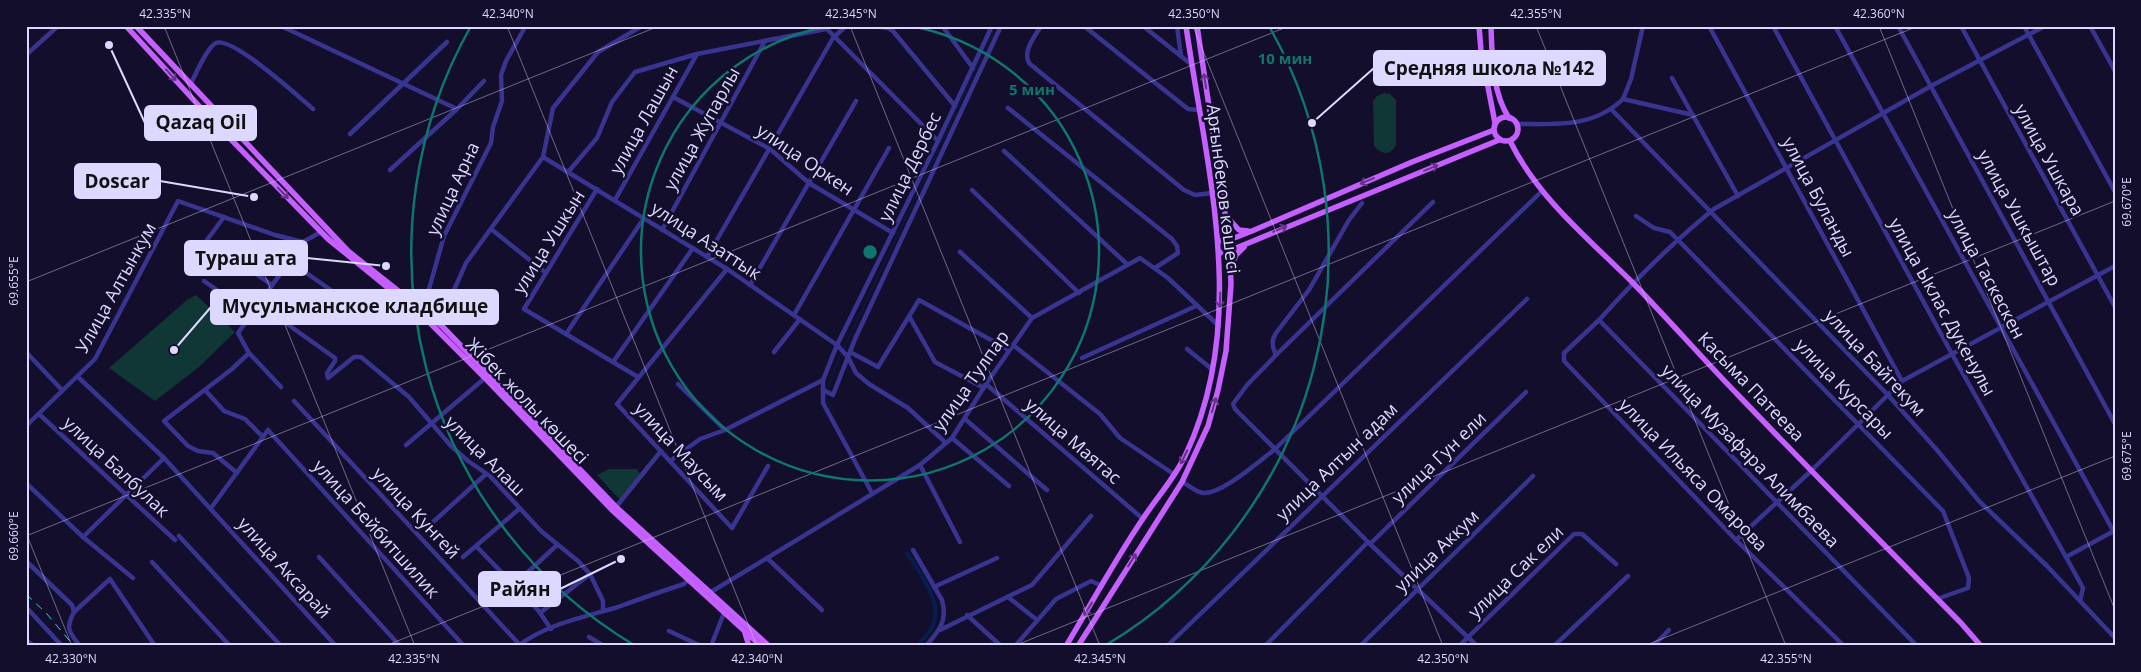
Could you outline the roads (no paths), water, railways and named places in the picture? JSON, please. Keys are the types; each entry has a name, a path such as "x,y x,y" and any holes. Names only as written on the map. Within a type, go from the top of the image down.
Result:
{"main road":[{"name":"Жібек жолы көшесі","path":"126,26 211,119 321,232 343,253 438,327 616,507 711,592 753,642 761,646"},
{"name":"Жібек жолы көшесі","path":"136,26 348,251 419,307 613,512 744,631 753,642 770,646"},
{"name":"Арғынбеков көшесі","path":"1067,645 1143,519 1175,475 1199,422 1213,370 1219,326 1221,283 1218,241 1186,26"},
{"name":"Арғынбеков көшесі","path":"1078,646 1182,482 1208,426 1226,352 1231,284 1229,240 1197,26"},
{"path":"1479,26 1481,51 1496,123 1494,130 1499,140"},
{"path":"1218,252 1229,251 1499,140 1510,141 1516,137 1518,131 1517,124 1509,118 1504,110 1497,90 1491,26"},
{"path":"1496,123 1502,118 1509,118"},
{"path":"1218,241 1229,240 1412,162 1494,130"},
{"name":"Касыма Патеева","path":"1510,141 1542,191 1580,233 1633,284 1981,646"},
{"path":"1226,214 1239,230 1252,230"},
{"path":"1230,268 1241,249 1251,242"}],"street":[{"path":"26,55 58,26"},
{"path":"282,26 290,28 457,109"},
{"name":"улица Арна","path":"419,307 429,289 444,236 491,143 493,128 502,101 501,75 506,61 524,30 524,26"},
{"path":"438,327 466,263 544,157 553,108 598,52 642,26"},
{"path":"707,257 834,38 846,26"},
{"path":"872,26 888,28 893,31 954,106"},
{"name":"улица Дербес","path":"823,380 837,345 938,141 992,26"},
{"name":"улица Дербес","path":"823,390 832,395 929,177 1001,26"},
{"path":"1041,26 1031,42 1027,56 1030,64 1184,190 1195,195 1212,193"},
{"path":"1084,26 1188,109 1198,110"},
{"path":"1143,26 1192,65"},
{"path":"1176,26 1181,56"},
{"path":"1517,124 1564,124 1588,121 1612,110 1623,100 1631,80 1643,26"},
{"name":"улица Буланды","path":"1709,26 1902,380"},
{"name":"улица Ыклас Дукенулы","path":"1773,26 1835,142 2083,588 2080,601"},
{"name":"улица Таскескен","path":"1835,26 1999,327 2114,532"},
{"name":"улица Ушкыштар","path":"1898,26 2115,424"},
{"name":"улица Ушкара","path":"1961,26 2115,307"},
{"path":"2024,26 2115,192"},
{"path":"1599,320 1678,240 1711,211 1931,86 2045,26"},
{"path":"2090,26 2115,71"},
{"path":"943,27 973,68"},
{"path":"568,171 597,138 612,102 635,72 697,54 825,28 938,141"},
{"name":"улица Жупарлы","path":"662,230 765,41"},
{"path":"190,85 211,47 221,42 230,44 249,55 313,109"},
{"path":"350,134 447,42"},
{"name":"улица Лашын","path":"615,200 697,54"},
{"path":"1672,78 1738,196"},
{"path":"390,170 457,109 484,81"},
{"name":"улица Оркен","path":"674,97 770,149 809,183 893,233"},
{"path":"1623,100 1693,115"},
{"path":"750,285 856,101"},
{"path":"1008,108 1172,239 1177,246 1178,253 1155,268"},
{"name":"улица Байгекум","path":"1612,110 1887,394 1979,501 2047,566 2115,638"},
{"path":"794,315 889,148"},
{"path":"1004,152 1127,264 1140,258 1155,268 1219,326"},
{"name":"улица Азаттык","path":"544,157 727,269 837,345 848,358 856,373 869,384 908,408 946,443"},
{"name":"улица Ушкын","path":"566,334 524,309 598,189"},
{"path":"972,190 1079,293"},
{"path":"1182,482 1200,492 1209,493 1234,481 1274,450 1542,191"},
{"name":"Улица Алтынкум","path":"26,426 95,360 178,201 303,242"},
{"path":"1433,202 1276,354 1247,384 1233,404 1235,409 1274,450 1477,646"},
{"path":"1276,354 1272,347 1272,340 1309,290 1349,220 1362,203"},
{"name":"улица Курсары","path":"1636,216 1654,228 1670,232 1858,422 1942,511 1969,578 1968,588 1937,599"},
{"path":"224,217 207,240 272,285"},
{"path":"638,377 566,334 644,218"},
{"path":"491,229 546,273"},
{"path":"281,387 249,353 238,333 303,242 321,232"},
{"path":"613,362 693,248"},
{"path":"960,252 1032,318"},
{"path":"289,262 351,304"},
{"name":"улица Тулпар","path":"711,592 920,465 952,438 1032,318 1127,264"},
{"path":"1736,540 1775,502 1811,471 1902,380 2115,266"},
{"name":"улица Маусым","path":"727,269 617,404 732,528 768,466"},
{"path":"204,281 251,314"},
{"name":"улица Алтын адам","path":"1167,646 1527,299"},
{"path":"850,352 878,368 920,300 1009,350"},
{"name":"улица Алаш","path":"259,304 335,358 327,373 328,378 354,357 366,359 409,397 451,446 486,474 541,531 590,574 604,601 603,610"},
{"path":"1082,358 1196,306"},
{"name":"улица Маятас","path":"909,316 935,362 985,386 1143,519"},
{"path":"774,352 800,319"},
{"name":"улица Музафара Алимбаева","path":"1599,320 1917,646"},
{"name":"улица Ильяса Омарова","path":"1599,320 1564,353 1564,361 1736,540 1844,646"},
{"path":"1013,345 1100,414 1120,438 1175,475"},
{"path":"1187,350 1213,370"},
{"path":"26,352 62,390"},
{"path":"237,473 213,453 198,451 188,446 164,421 249,353"},
{"name":"улица Аксарай","path":"78,377 164,458 336,646"},
{"path":"406,445 485,378"},
{"path":"670,461 700,439 725,430 823,380 822,403 872,493"},
{"path":"678,384 725,430"},
{"path":"205,390 224,412 245,419 263,437 211,508"},
{"name":"улица Гун ели","path":"1265,646 1526,392"},
{"name":"улица Кунгей","path":"294,401 518,645"},
{"name":"улица Балбулак","path":"39,414 125,495 177,538 281,646"},
{"path":"964,419 1047,490"},
{"name":"улица Бейбитшилик","path":"263,437 268,430 464,646"},
{"path":"952,438 1009,486"},
{"path":"616,507 661,451"},
{"path":"83,537 164,458"},
{"path":"920,465 960,542"},
{"path":"432,523 486,474"},
{"name":"улица Аккум","path":"1360,646 1533,476"},
{"path":"26,484 83,537 133,578"},
{"path":"463,557 519,509"},
{"path":"926,646 940,630 1008,597 1038,579 1091,516"},
{"path":"2066,557 2114,532"},
{"name":"улица Сак ели","path":"1459,646 1574,534 1582,534 1616,564"},
{"path":"513,586 557,545"},
{"path":"476,546 540,613 550,629"},
{"path":"913,550 944,608 940,630"},
{"path":"319,557 400,646"},
{"path":"768,558 822,610"},
{"path":"934,587 997,558"},
{"path":"26,561 72,606 74,612"},
{"path":"152,562 230,646"},
{"path":"540,613 590,574"},
{"path":"1554,646 1628,576"},
{"path":"80,646 68,630 68,624 74,612 110,579 155,646"},
{"path":"518,645 550,629 684,584 688,580"},
{"path":"1014,646 1056,599 1090,582 1102,586"},
{"path":"1008,597 1037,620"},
{"path":"26,607 62,646"},
{"path":"711,646 724,613"},
{"path":"968,615 1001,646"},
{"path":"1653,646 1669,630"},
{"path":"669,631 700,646"},
{"path":"588,637 604,646"},
{"path":"26,640 34,646"}],"waterway":[{"path":"941,143 996,26"},
{"path":"843,350 939,148"},
{"path":"828,388 841,354"},
{"path":"826,398 835,415"},
{"path":"907,553 930,590 934,601 934,621 930,631 917,646"}],"railway":[{"path":"26,594 47,614 74,646"}],"place":[{"name":"Qazaq Oil","path":"109,45"},
{"name":"Средняя школа №142","path":"1312,123"},
{"name":"Doscar","path":"254,197"},
{"name":"Тураш ата","path":"386,266"},
{"name":"Мусульманское кладбище","path":"174,350"},
{"name":"Райян","path":"621,559"}]}
